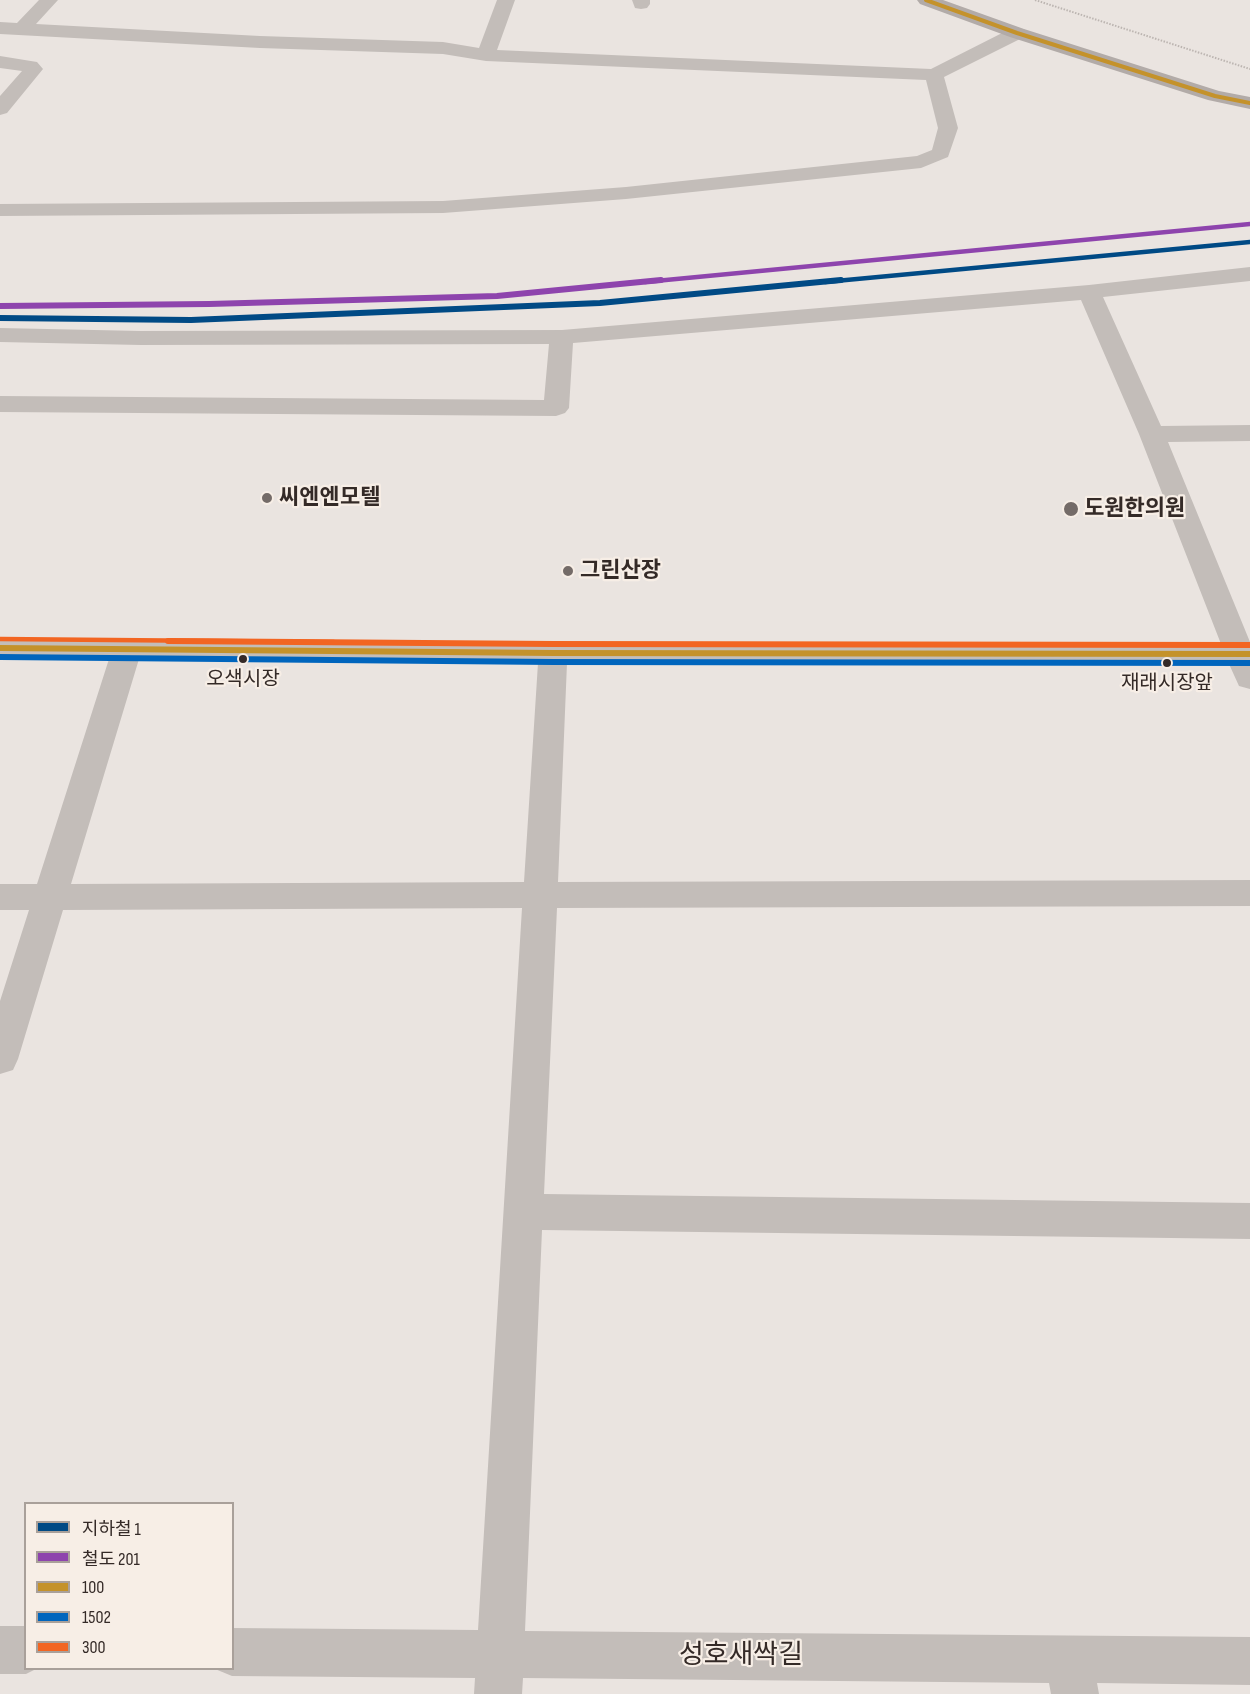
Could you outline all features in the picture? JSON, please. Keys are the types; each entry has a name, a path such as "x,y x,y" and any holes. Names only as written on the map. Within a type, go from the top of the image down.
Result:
{"main road":[{"path":"926,0 1017,33 1215,96 1250,103"}],"street":[{"path":"7,30 49,0"},
{"path":"486,55 506,0"},
{"path":"7,30 443,48 486,55 934,75 1017,33"},
{"path":"0,62 30,66 33,69 0,109"},
{"path":"0,210 443,207 637,192 921,162 941,153 948,128 934,75"},
{"path":"0,335 141,338 562,336 1089,292 1250,274"},
{"path":"0,648 1247,662 1152,434 1089,292"},
{"path":"0,404 556,408 562,336"},
{"path":"1152,434 1250,433"},
{"path":"0,1059 127,649"},
{"path":"499,1674 553,653"},
{"path":"0,897 1250,893"},
{"path":"522,1212 1250,1221"},
{"path":"0,1650 24,1650"},
{"name":"성호새싹길","path":"234,1652 499,1674 1072,1676 1250,1661"}],"path":[{"path":"1035,0 1250,69"}],"metro line":[{"name":"1","path":"0,318 191,320 600,303 1250,242"}],"rail line":[{"name":"201","path":"0,306 209,304 497,296 1250,224"}],"transit line":[{"name":"100","path":"926,0 1017,33 1215,96 1250,103"},
{"name":"300","path":"0,639 553,644 1250,645"},
{"name":"100","path":"0,648 553,653 1250,654"},
{"name":"1502","path":"0,657 553,662 1250,663"}],"place":[{"name":"씨엔엔모텔","path":"267,498"},
{"name":"도원한의원","path":"1071,509"},
{"name":"그린산장","path":"568,571"},
{"name":"오색시장","path":"243,659"},
{"name":"재래시장앞","path":"1167,663"}]}
